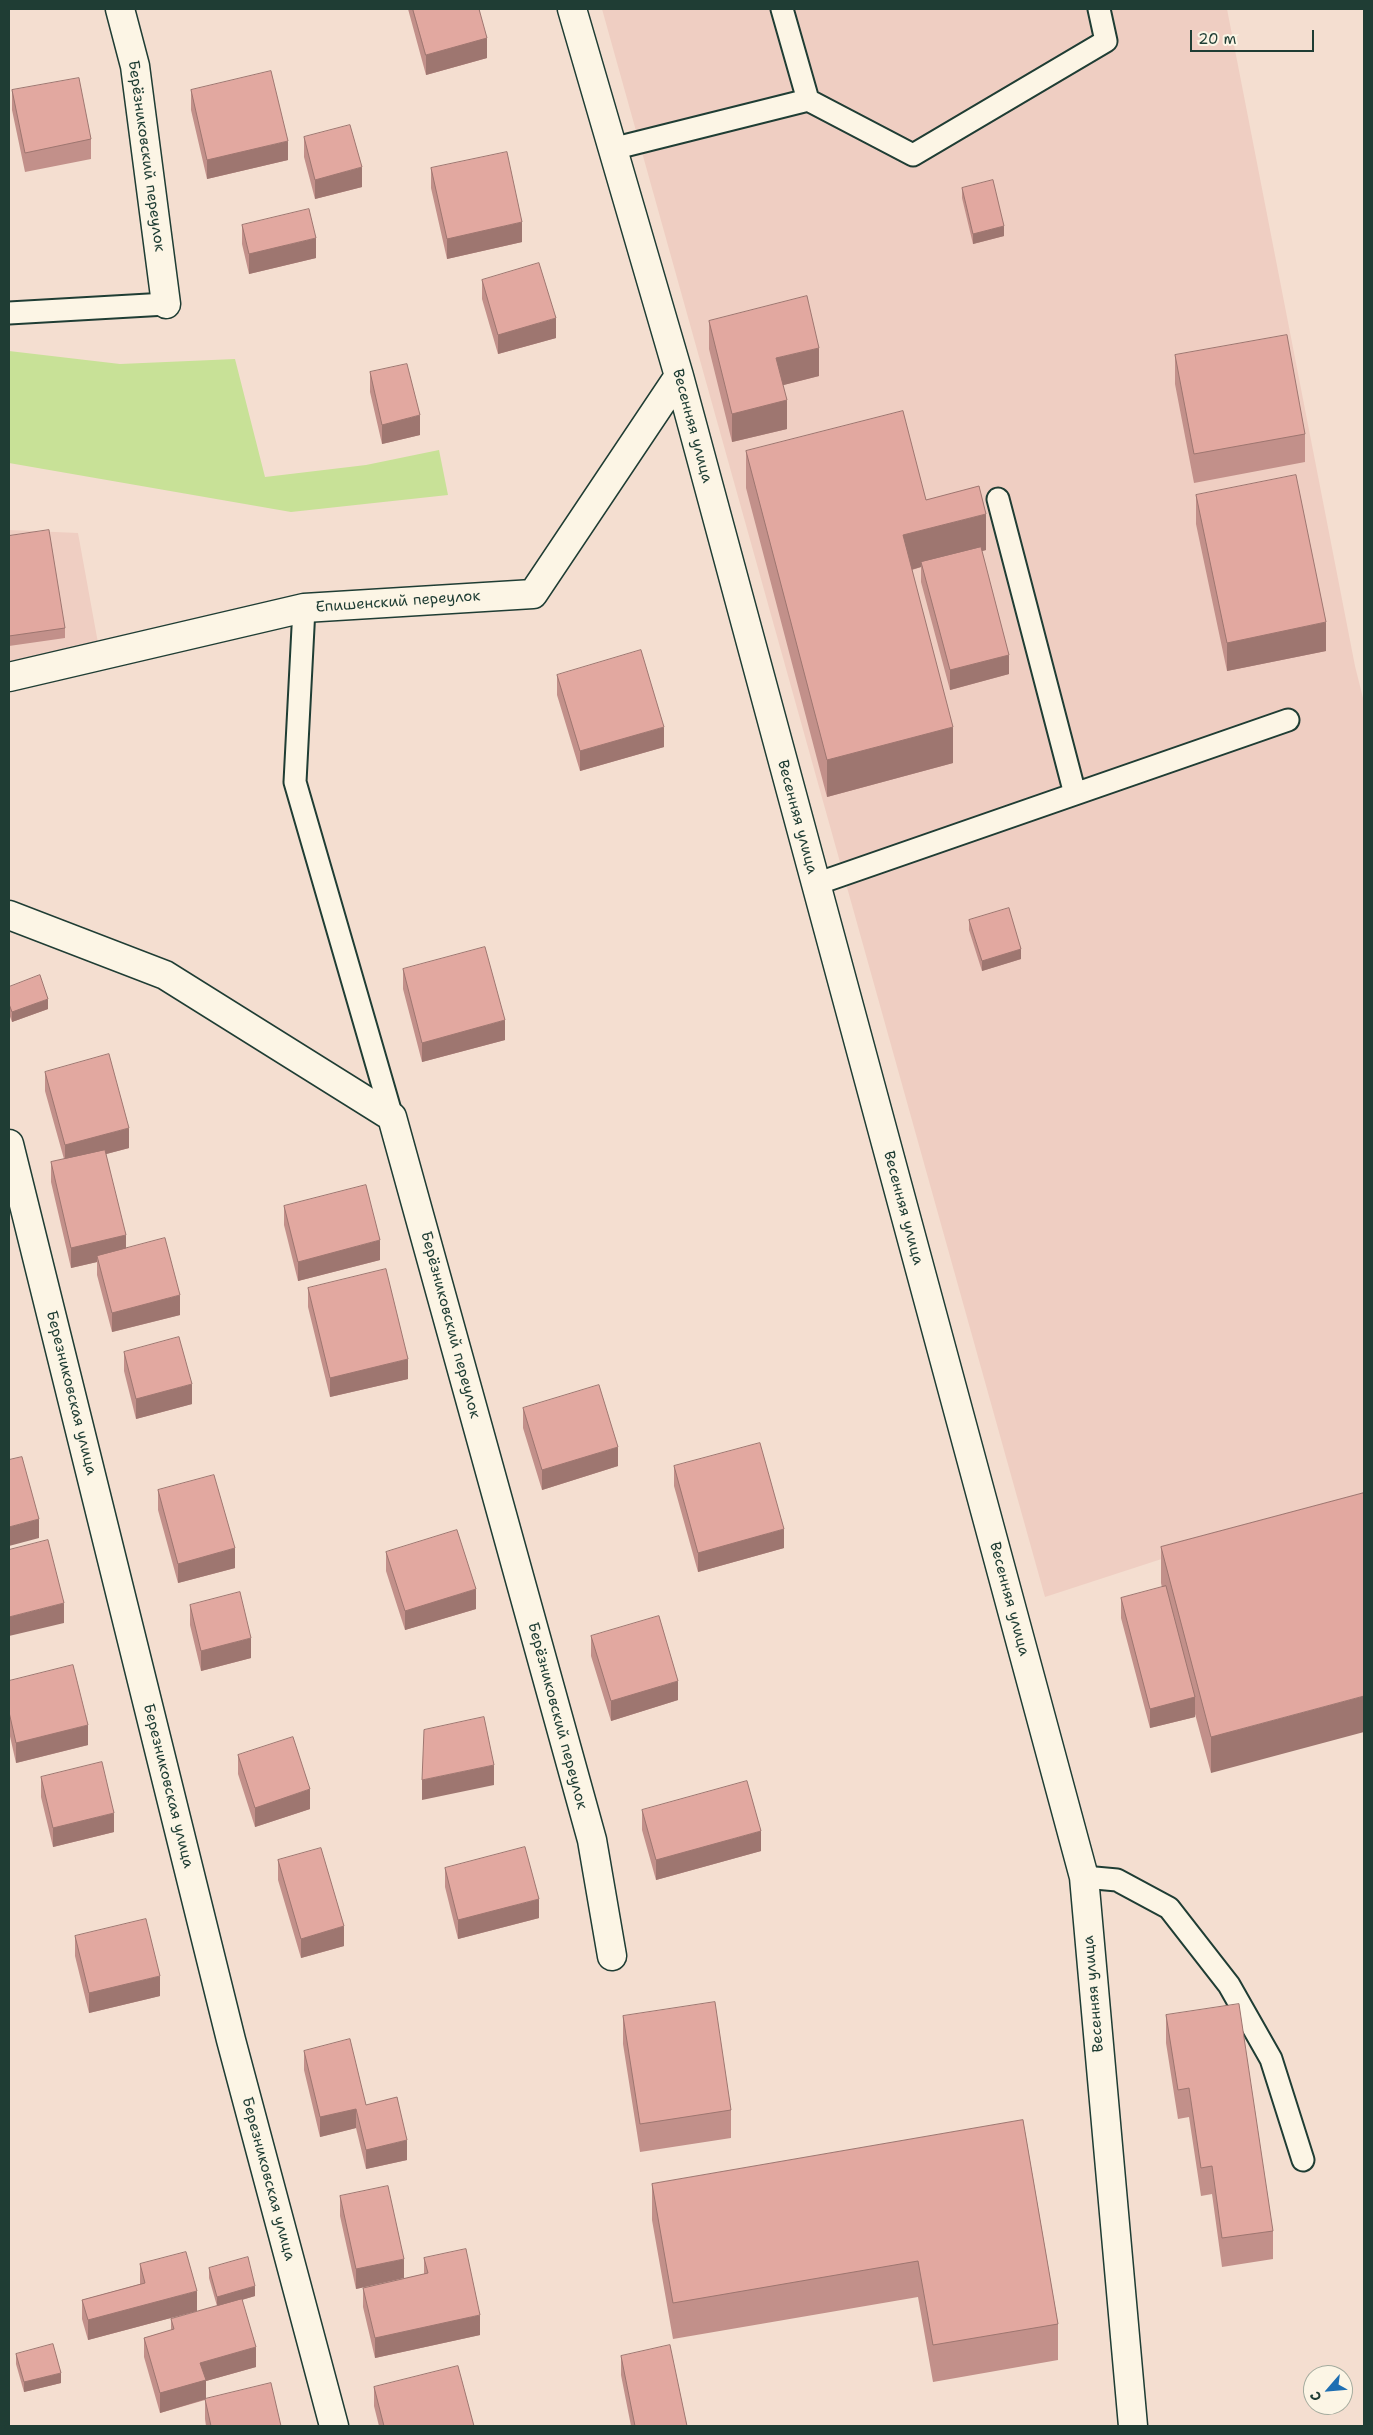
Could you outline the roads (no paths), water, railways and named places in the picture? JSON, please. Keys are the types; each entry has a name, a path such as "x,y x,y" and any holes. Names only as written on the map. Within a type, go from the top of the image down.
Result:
{"street":[{"name":"Берёзниковский переулок","path":"120,9 135,66 166,304"},
{"name":"Весенняя улица","path":"572,9 679,376 1084,1878 1133,2426"},
{"name":"Епишенский переулок","path":"9,677 304,608 532,594 679,376"},
{"path":"9,915 165,975 392,1117"},
{"name":"Берёзниковский переулок","path":"392,1117 592,1840 612,1956"},
{"name":"Березниковская улица","path":"9,1144 231,2040 334,2426"}],"lane":[{"path":"782,9 808,100"},
{"path":"612,149 808,100 912,155 1106,42 1098,9"},
{"path":"9,313 166,304"},
{"path":"998,499 1075,794"},
{"path":"304,608 295,782 392,1117"},
{"path":"816,884 1288,720"},
{"path":"1084,1878 1117,1880 1169,1908 1229,1985 1271,2060 1303,2160"}]}
